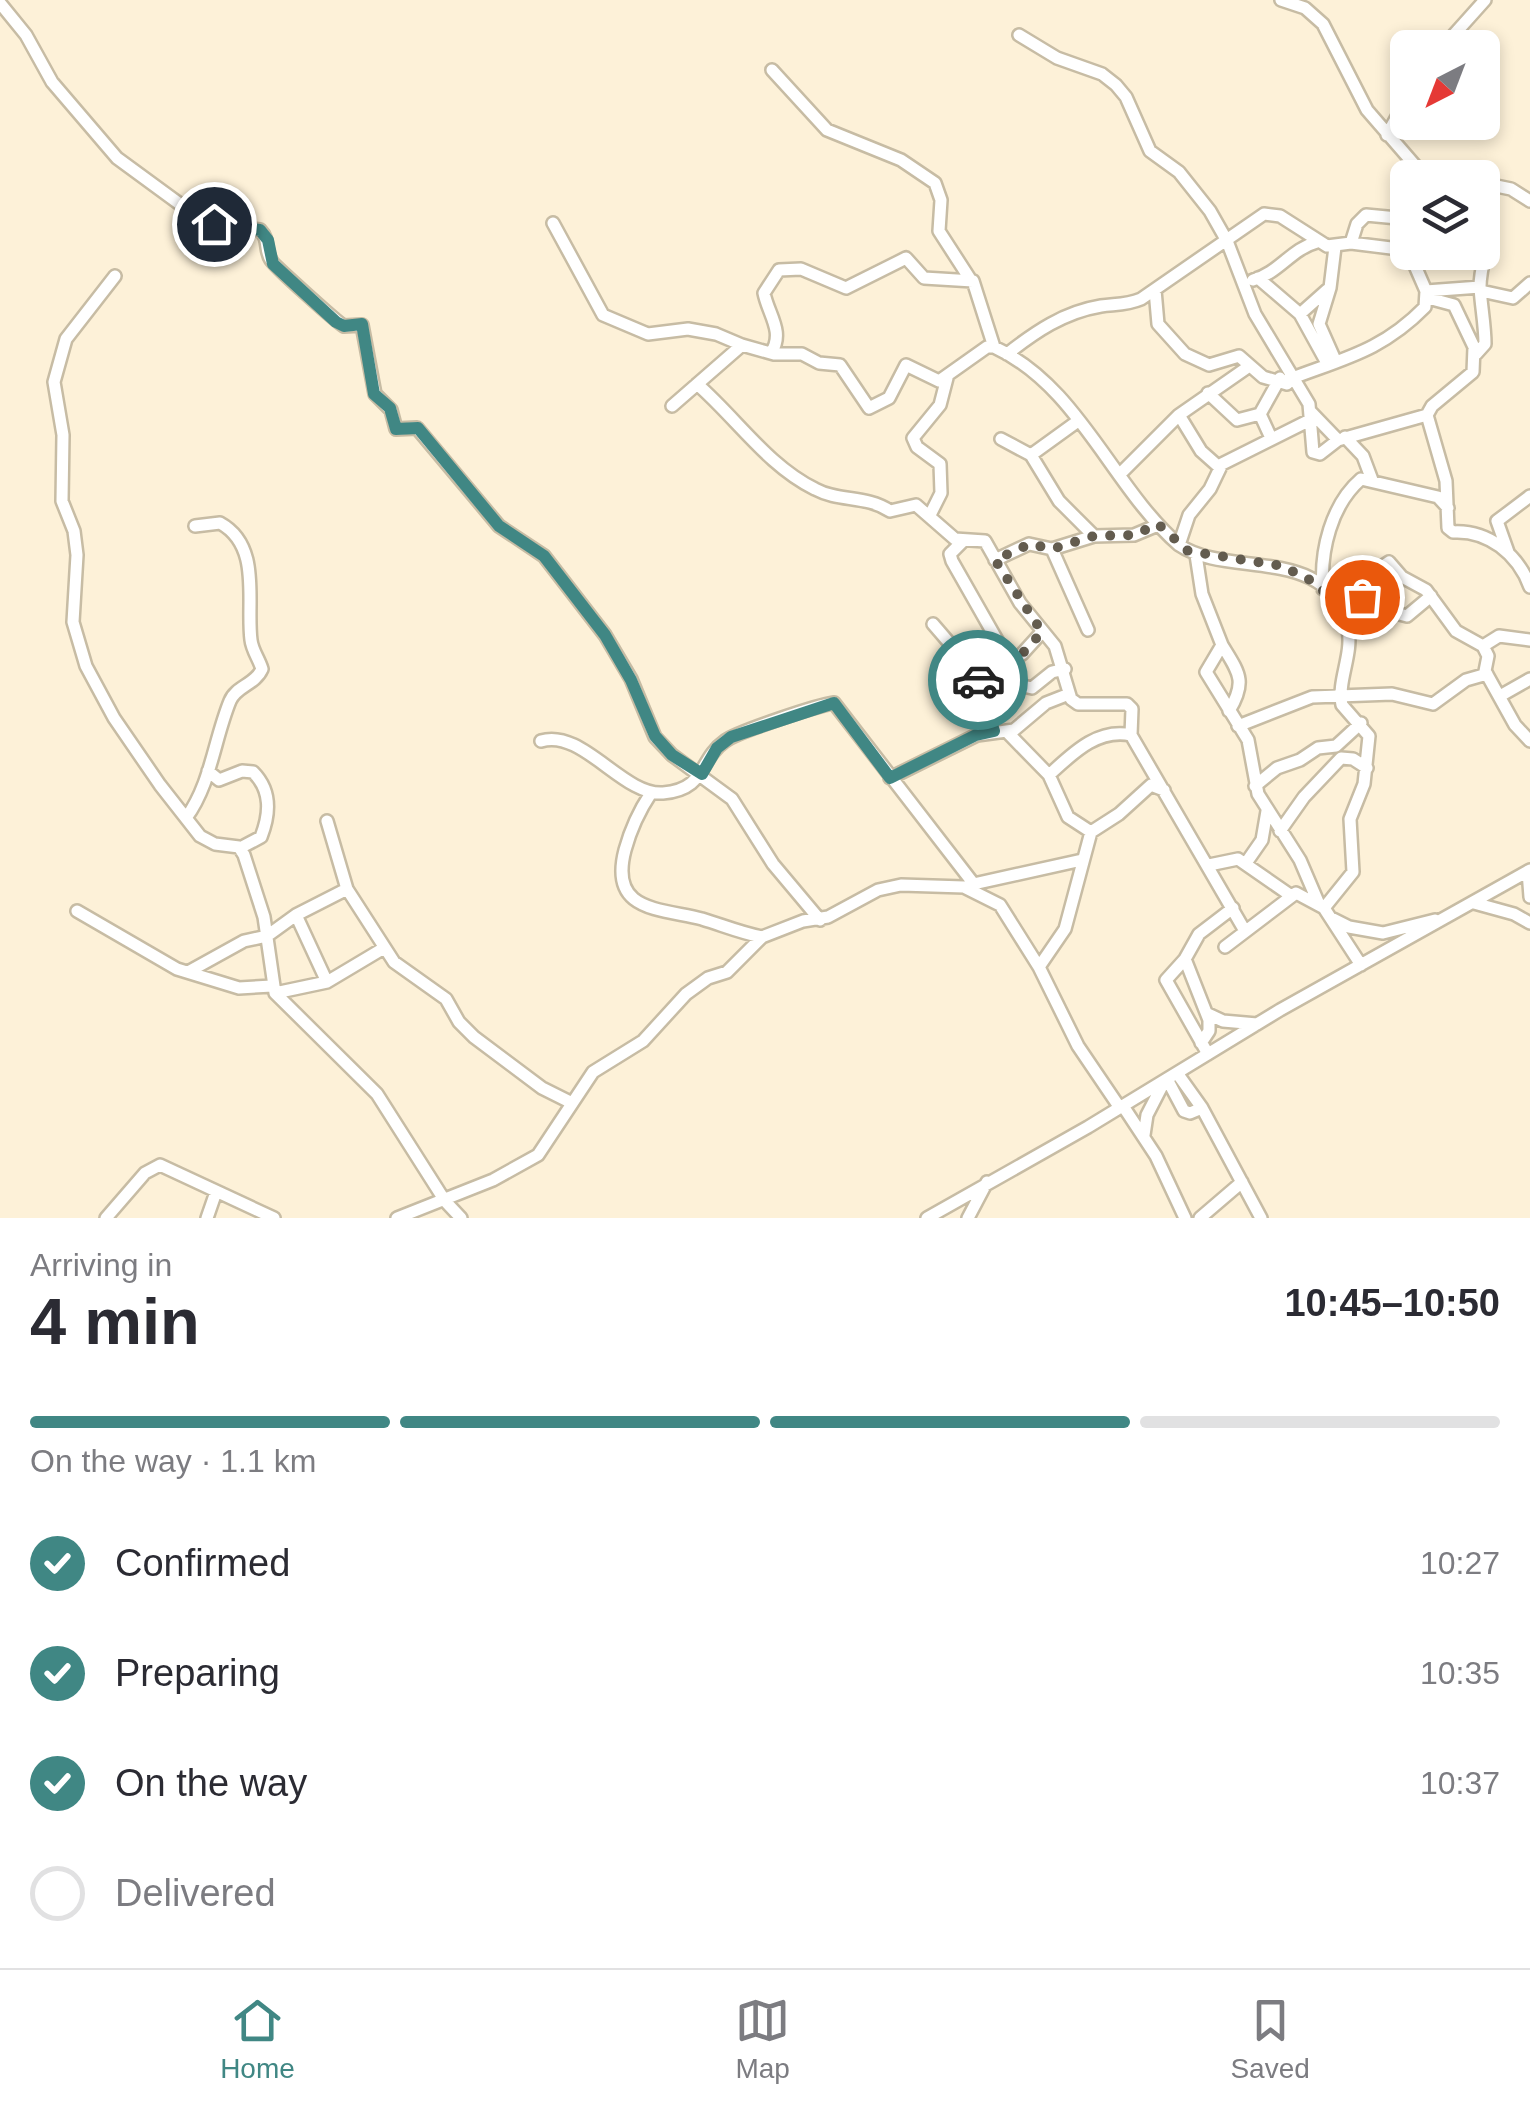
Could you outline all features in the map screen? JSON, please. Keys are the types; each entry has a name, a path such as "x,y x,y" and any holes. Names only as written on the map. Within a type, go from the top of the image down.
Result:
{"street":[{"path":"1281,0 1304,8 1323,24 1358,97 1410,160"},
{"path":"1458,30 1485,0"},
{"path":"0,3 26,36 52,82 117,158 192,213 214,224 260,230 268,240 273,264 336,322 344,326 362,324 374,394 390,408 396,429 418,428 499,526 544,556 605,635 631,680 655,736 672,755 732,799 773,864 820,920"},
{"path":"1019,35 1057,58 1102,74 1116,85 1126,97 1150,151 1186,181 1226,241 1261,326 1284,359 1285,380 1260,414 1237,420 1208,393"},
{"path":"772,70 827,130 901,160 934,182 940,200 938,231 970,279 994,347"},
{"path":"1387,135 1390,130"},
{"path":"1500,187 1528,198"},
{"path":"1500,198 1511,189"},
{"path":"1007,354 1048,324 1101,306 1129,304 1155,290 1258,217 1273,214 1317,242 1335,247 1351,243 1390,245"},
{"path":"1351,243 1357,224 1366,215 1390,217"},
{"path":"554,223 604,315 648,334 688,330 716,334 742,345 802,354 819,363 840,365 869,408 889,398 906,365 943,383"},
{"path":"1242,282 1278,269 1301,248 1317,242"},
{"path":"1331,361 1319,324 1330,288 1335,247"},
{"path":"778,350 775,323 764,293 779,270 801,269 846,288 906,258 924,278 970,279"},
{"path":"1155,290 1158,324 1186,354 1209,365 1238,356 1267,379 1285,380 1386,342 1425,307 1427,294 1417,270"},
{"path":"1483,270 1480,289 1485,344 1476,354 1473,372 1432,406 1427,416 1446,481 1450,530 1473,532 1508,552 1524,571 1530,587"},
{"path":"115,276 66,339 54,382 63,435 63,508 74,531 77,555 72,616 81,656 114,718 186,818 208,842 240,848 261,837 268,807 266,791 253,772 242,771 219,780 208,771"},
{"path":"1258,278 1300,314 1331,361"},
{"path":"1427,294 1480,289 1513,298 1530,283"},
{"path":"1300,314 1330,288"},
{"path":"1427,294 1454,306 1476,354"},
{"path":"672,406 742,345"},
{"path":"930,515 940,493 940,464 913,438 940,405 943,383 987,347 994,347 1052,391 1179,546 1196,555 1282,566 1323,589 1334,600 1349,633 1342,705 1370,736 1367,768 1350,820 1353,872 1325,909"},
{"path":"1121,473 1179,415 1248,366"},
{"path":"1285,380 1303,394 1310,416 1312,452 1320,454 1342,438 1427,416"},
{"path":"698,384 780,469 813,488 870,500 890,511 916,505 962,542 985,541 1018,548"},
{"path":"1260,414 1271,438"},
{"path":"1179,415 1201,452 1219,467"},
{"path":"1179,546 1189,515 1210,489 1219,467 1310,416"},
{"path":"1310,416 1363,456 1372,480"},
{"path":"1030,455 1078,422"},
{"path":"1001,439 1030,455 1059,501 1094,536"},
{"path":"1323,589 1322,558 1339,506 1358,481 1372,480 1409,493 1438,497 1448,508"},
{"path":"1508,552 1498,521 1530,496"},
{"path":"186,818 201,796 231,698 262,669 250,639 252,603 242,546 220,523 196,526"},
{"path":"995,560 1036,543 1052,549 1094,536 1134,535 1158,524"},
{"path":"985,541 1042,632 1055,646 1069,694 1078,704 1127,704 1132,709 1131,735 1245,931"},
{"path":"962,542 950,557 1010,663"},
{"path":"1052,549 1088,630"},
{"path":"1196,555 1202,594 1240,678 1239,693 1228,712"},
{"path":"1370,594 1380,568 1389,562 1402,577 1416,582 1431,596 1456,631 1483,646"},
{"path":"1334,600 1370,594"},
{"path":"1370,594 1384,610 1408,616 1431,596"},
{"path":"933,624 962,656 1000,731 1049,775 1068,817 1091,832"},
{"path":"977,680 1010,663 1042,632"},
{"path":"1483,646 1499,636 1530,640"},
{"path":"1222,645 1206,672 1248,740"},
{"path":"1483,646 1488,674 1515,725 1530,742"},
{"path":"1046,703 1030,686 1052,672 1065,670"},
{"path":"1238,726 1312,696 1392,694 1433,704 1466,680 1488,674"},
{"path":"1500,696 1530,678"},
{"path":"890,778 976,735 1020,726 1046,703 1069,694"},
{"path":"540,741 563,738 651,793 684,788 702,774 717,748 731,737 834,703 968,885 1000,905 1039,967 1078,1046 1144,1135 1185,1218"},
{"path":"1252,722 1248,740 1255,786 1361,965"},
{"path":"1255,786 1277,768 1318,748 1336,746 1361,723"},
{"path":"1049,775 1080,749 1108,733 1131,735"},
{"path":"1262,840 1282,834 1304,796 1342,758 1353,759 1367,768"},
{"path":"1039,967 1065,928 1091,832 1101,822 1119,814 1155,781"},
{"path":"651,793 635,818 624,856 620,878 627,893 658,911 762,937"},
{"path":"1246,863 1262,840 1267,812"},
{"path":"328,821 347,890 399,968 446,999 459,1022 474,1036 542,1088 572,1103"},
{"path":"240,848 254,878 267,936 273,990 366,1080 445,1201 461,1218"},
{"path":"1209,865 1228,858 1246,863 1290,895 1305,895 1376,933 1404,934"},
{"path":"397,1218 513,1171 538,1154 593,1072 643,1041 686,994 708,978 727,972 762,937 803,921 820,920 886,888 968,885 1082,860"},
{"path":"927,1218 1122,1107 1169,1078 1204,1048 1257,1024 1361,965 1404,934 1439,922 1529,871 1530,897"},
{"path":"188,972 244,941 267,936 296,915 347,890"},
{"path":"1225,947 1290,895"},
{"path":"1474,904 1514,914 1530,923"},
{"path":"1204,1048 1166,980 1184,966 1199,934 1233,908"},
{"path":"77,911 150,957 239,988 273,990 326,982 384,948"},
{"path":"296,915 326,982"},
{"path":"1184,966 1208,1014 1204,1048"},
{"path":"1208,1014 1223,1021 1257,1024"},
{"path":"1169,1078 1202,1108 1262,1218"},
{"path":"1144,1135 1146,1115 1169,1078"},
{"path":"106,1218 154,1166 174,1168 274,1218"},
{"path":"968,1218 988,1182"},
{"path":"1200,1218 1242,1182"},
{"path":"207,1218 216,1192"}],"way so far":[{"path":"978,680 1022,654 1042,632 995,560 1030,544 1052,549 1094,536 1134,535 1158,524 1179,546 1196,555 1282,566 1310,580 1334,600 1362,597"}],"route":[{"path":"214,224 260,230 268,240 273,264 302,287 326,314 344,326 362,324 374,394 390,408 396,429 401,432 418,428 499,526 544,556 605,635 631,680 655,736 672,755 702,774 717,748 731,737 834,703 890,778 976,735 994,731 978,680"}]}
